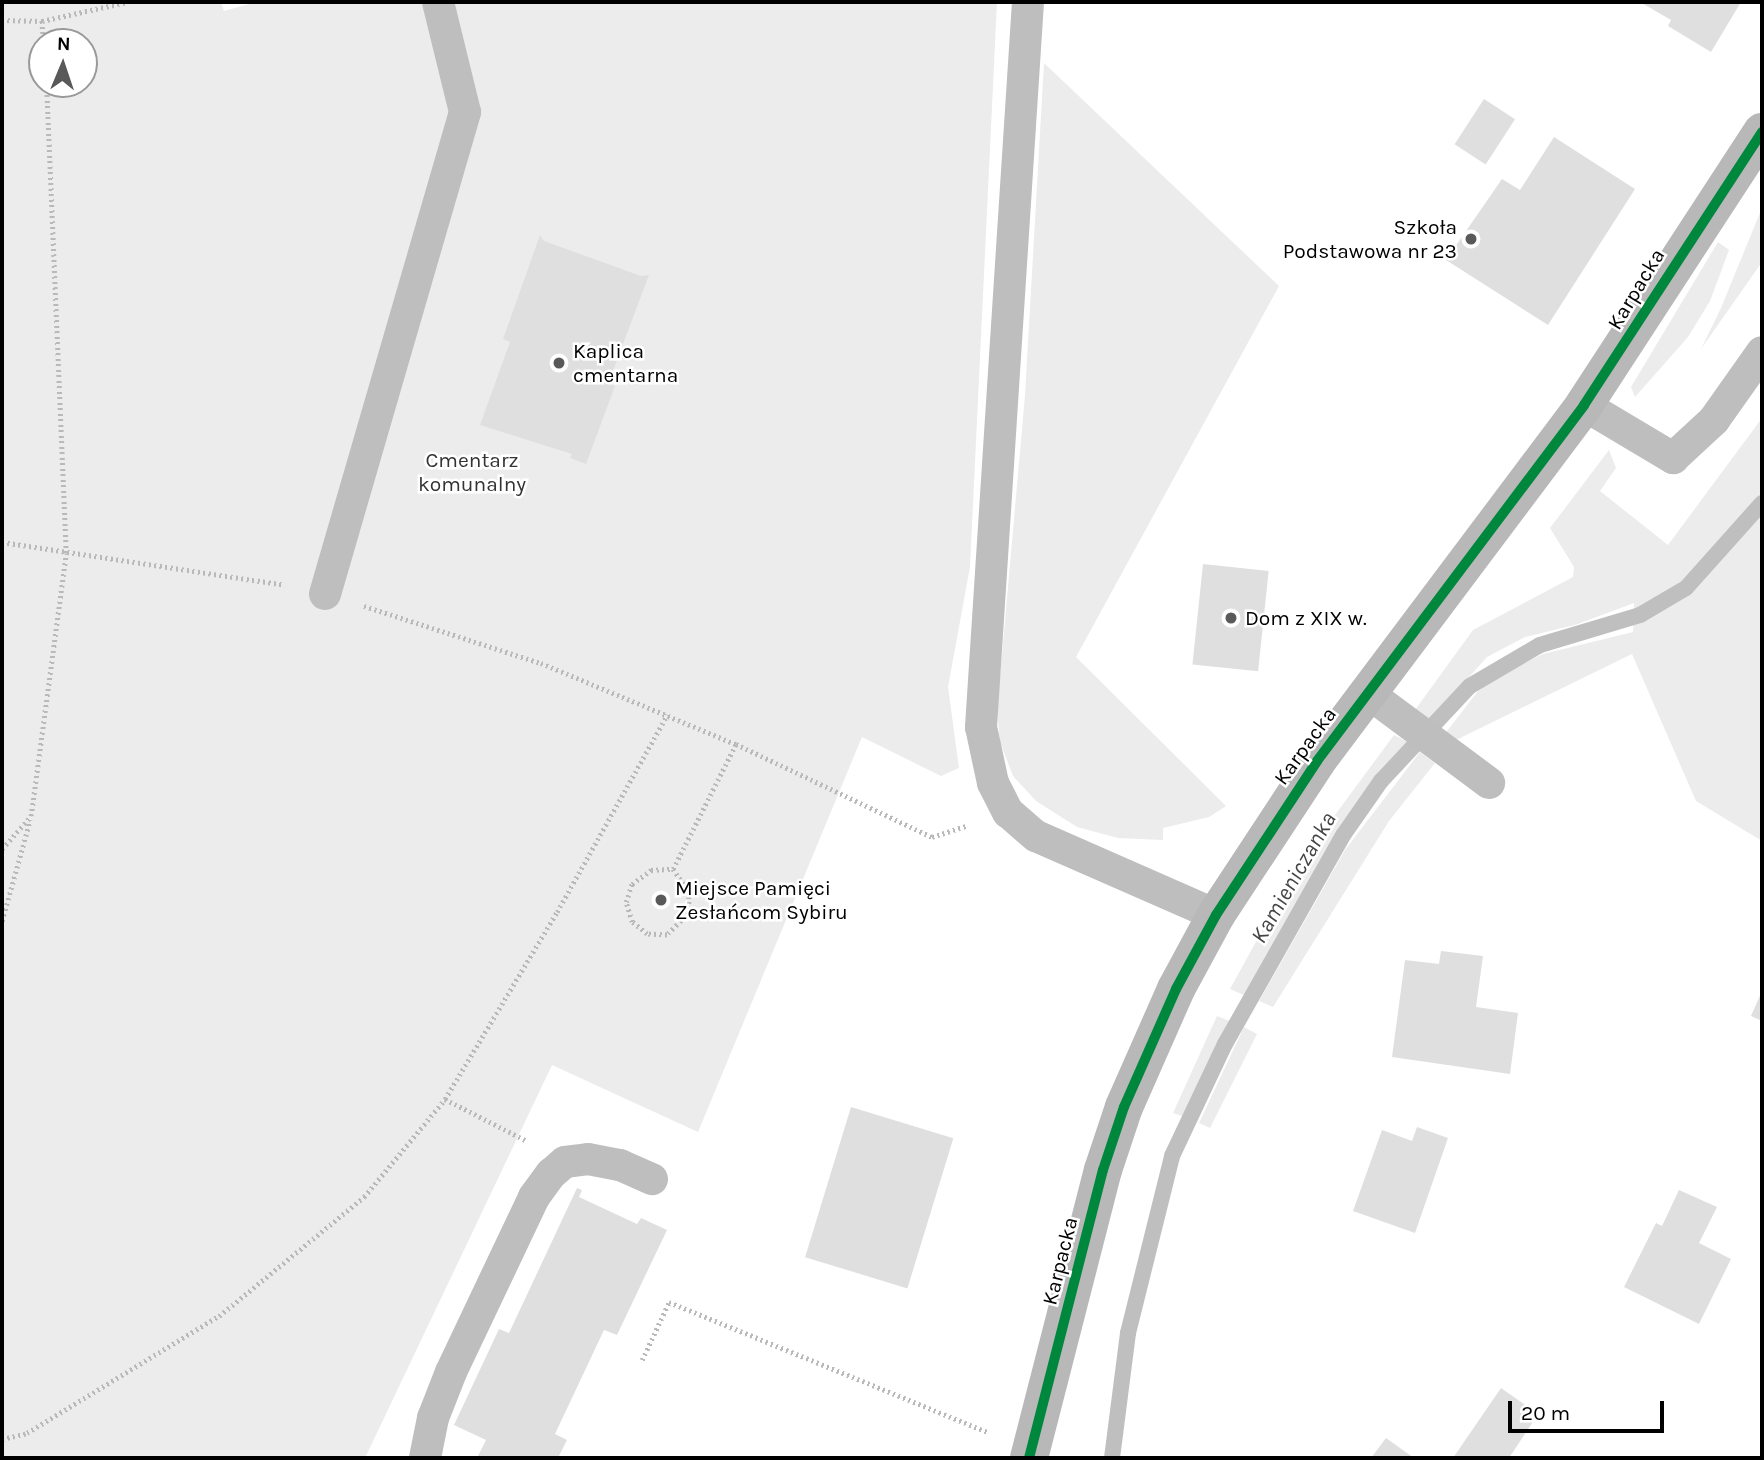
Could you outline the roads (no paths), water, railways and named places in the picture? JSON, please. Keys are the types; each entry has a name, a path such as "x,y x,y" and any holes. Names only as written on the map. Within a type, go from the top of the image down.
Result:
{"street":[{"name":"Karpacka","path":"1029,1458 1102,1170 1124,1107 1176,989 1216,915 1275,822 1368,693 1584,405 1762,132"}],"lane":[{"path":"325,594 465,112 438,2"},
{"path":"1028,2 981,727 993,783 1008,812 1036,836 1216,915"},
{"path":"1584,405 1673,458 1714,420 1762,352"},
{"path":"1368,693 1442,751 1489,783"},
{"path":"425,1458 433,1418 451,1372 534,1197 565,1162 589,1158 620,1165 652,1179"}],"waterway":[{"name":"Kamieniczanka","path":"1112,1458 1128,1333 1172,1156 1225,1044 1344,834 1381,781 1470,686 1540,645 1640,615 1686,588 1762,503"}],"place":[{"name":"Szkoła Podstawowa nr 23","path":"1471,239"},
{"name":"Kaplica cmentarna","path":"559,363"},
{"name":"Dom z XIX w.","path":"1231,618"},
{"name":"Miejsce Pamięci Zesłańcom Sybiru","path":"661,900"}],"park label":[{"name":"Cmentarz komunalny","path":"472,472"}]}
